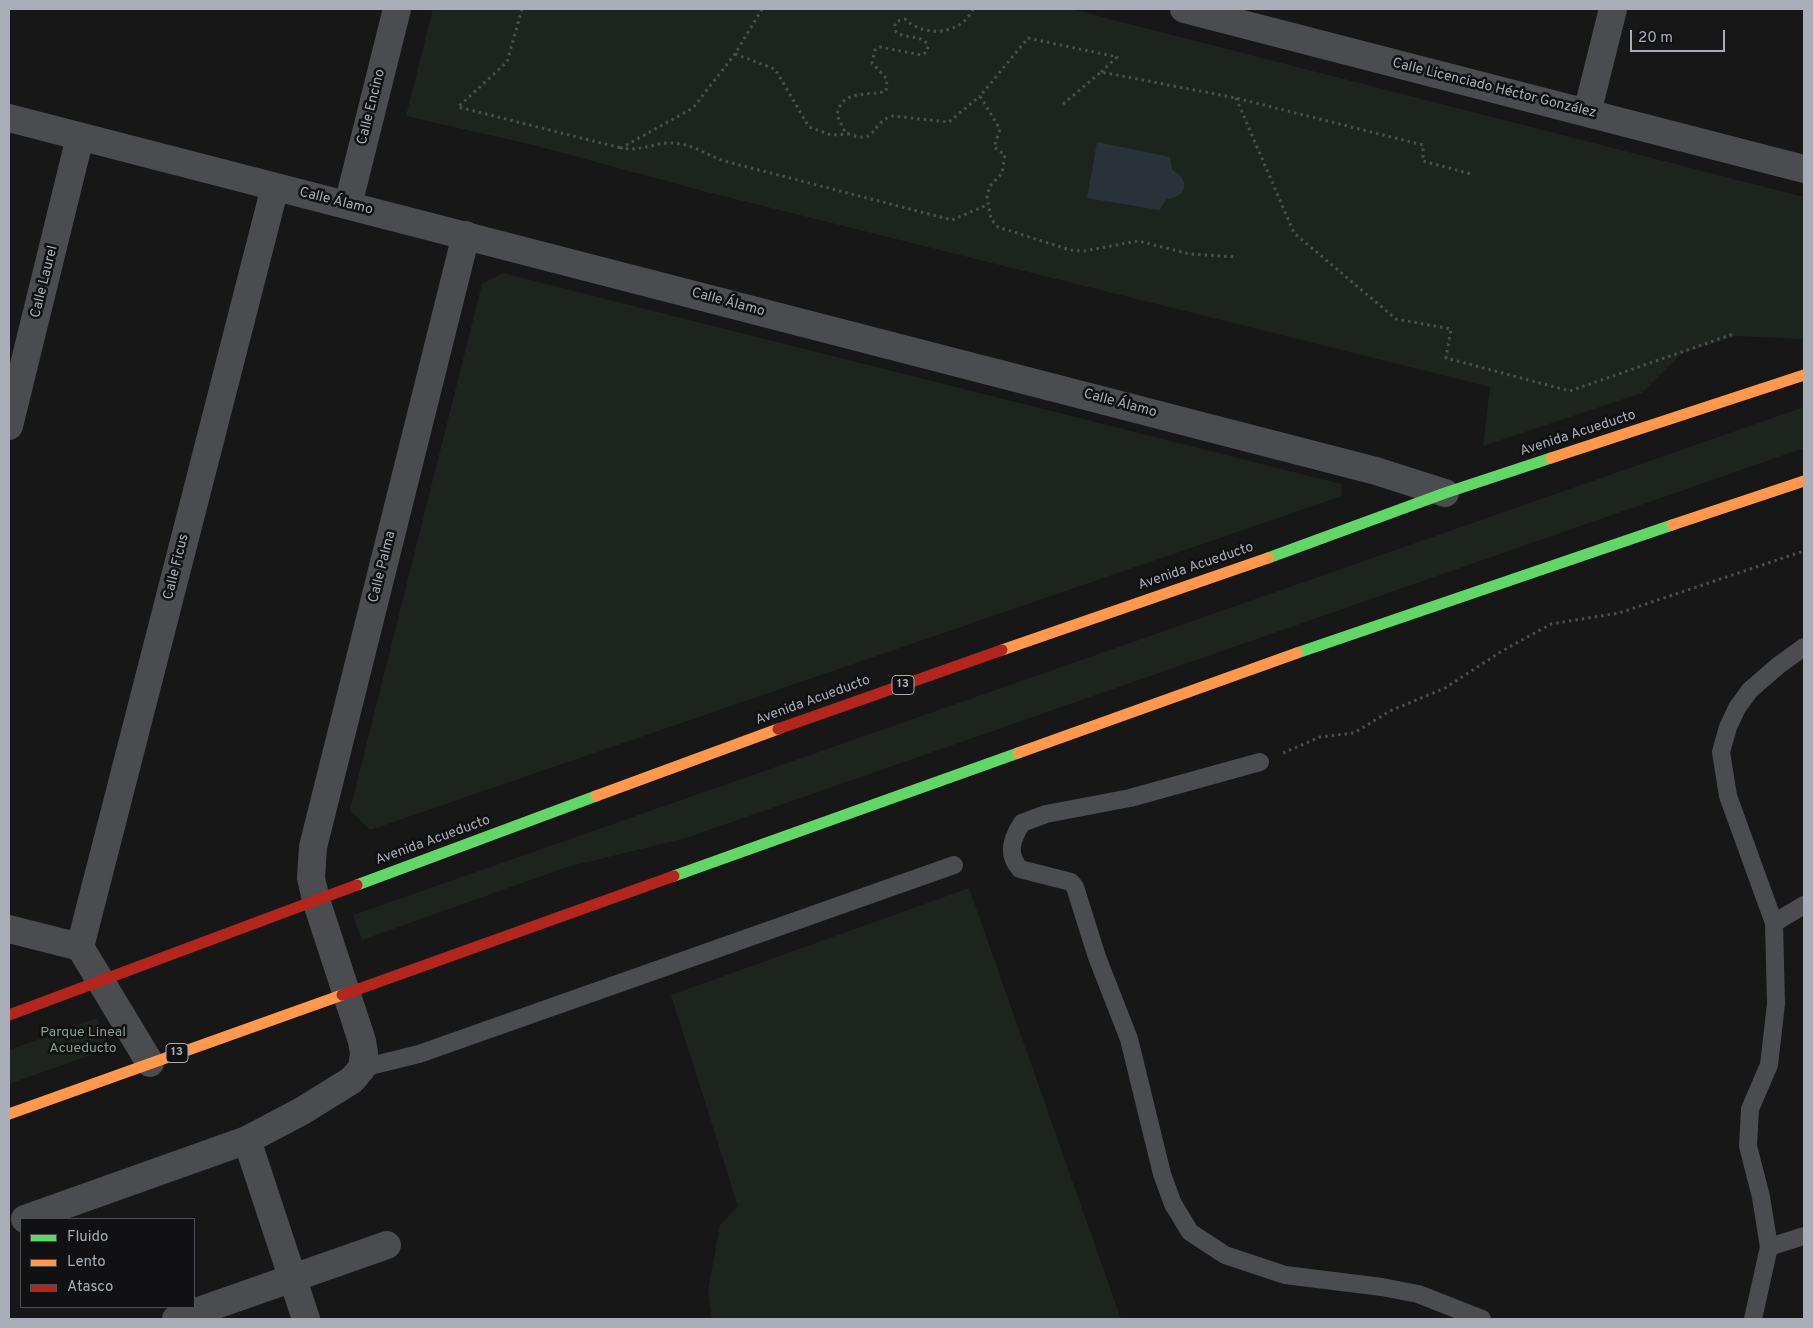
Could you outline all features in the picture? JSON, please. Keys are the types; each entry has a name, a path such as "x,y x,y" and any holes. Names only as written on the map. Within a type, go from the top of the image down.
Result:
{"main road":[{"name":"Avenida Acueducto","path":"9,1014 717,751 938,672 1312,544 1445,493 1804,375"},
{"name":"13","path":"9,1114 1374,626 1804,481"}],"street":[{"name":"Calle Licenciado Héctor González","path":"1184,9 1804,169"},
{"path":"1587,113 1613,9"},
{"name":"Calle Encino","path":"348,205 391,10"},
{"name":"Calle Álamo","path":"9,118 1376,471 1445,493"},
{"name":"Calle Laurel","path":"9,426 80,137"},
{"name":"Calle Ficus","path":"80,947 275,187"},
{"name":"Calle Palma","path":"362,1068 364,1053 362,1041 345,993 311,878 313,847 466,235"},
{"path":"9,929 80,947 150,1063"},
{"path":"29,1218 247,1140 310,1106 352,1080 362,1068"},
{"path":"247,1140 306,1319"},
{"path":"176,1319 294,1280 387,1245"}],"lane":[{"path":"1753,1319 1769,1247 1761,1197 1748,1146 1750,1109 1769,1065 1776,1004 1774,923 1728,796 1721,752 1728,727 1737,708 1750,690 1804,647"},
{"path":"1260,762 1130,798 1046,814 1022,823 1012,845 1012,855 1020,869 1071,882 1076,887 1097,957 1129,1039 1162,1174 1173,1204 1190,1232 1225,1255 1285,1275 1382,1287 1418,1294 1482,1319"},
{"path":"362,1068 419,1054 954,864"},
{"path":"1774,923 1804,905"},
{"path":"1769,1247 1804,1236"}],"path":[{"path":"522,9 507,62 458,107 621,148 640,150 669,143 694,146 710,157 952,220 987,205"},
{"path":"621,148 693,108 735,54 762,9"},
{"path":"848,134 839,122 837,115 840,105 855,94 881,92 886,91 887,88 886,76 872,63 875,50 880,47 921,55 926,54 928,50 928,45 924,40 898,34 895,25 897,21 905,19 915,28 949,31 962,23 973,9"},
{"path":"735,54 775,69 809,127 832,135 848,134 858,137 869,136 885,119 892,116 949,122 980,96 1028,38 1117,57 1063,104"},
{"path":"1101,72 1236,98 1423,145 1423,161 1471,174"},
{"path":"980,96 1000,129 994,148 1005,155 1002,173 990,186 986,196 991,219 998,227 1070,250 1084,251 1138,241 1180,253 1237,257"},
{"path":"1236,98 1294,233 1396,319 1451,329 1446,358 1570,391 1733,334"},
{"path":"1260,762 1320,737 1354,733 1390,711 1445,688 1502,650 1551,624 1619,612 1804,551"}],"green space":[{"path":"433,9 1071,9 1804,197 1804,339 1736,336 1681,354 1642,393 1483,446 1490,387 707,192 533,145 406,116"},
{"path":"503,273 1341,484 1342,496 370,830 350,810 482,284"},
{"path":"1804,407 1804,448 686,838 567,867 362,940 353,915"},
{"path":"969,888 1121,1319 712,1319 708,1290 720,1225 738,1206 671,995"},
{"name":"Parque Lineal Acueducto","path":"97,1018 111,1048 9,1084 9,1050"}],"shaded area":[{"path":"1097,142 1170,157 1172,170 1182,178 1184,183 1182,192 1174,198 1167,199 1159,210 1087,198"}],"traffic: fast":[{"path":"1268,558 1445,493 1551,458"},
{"path":"1297,653 1672,525"},
{"path":"674,876 1018,753"},
{"path":"357,885 596,796"}],"traffic: slow":[{"path":"1551,458 1804,375"},
{"path":"1672,525 1804,481"},
{"path":"1002,650 1268,558"},
{"path":"1018,753 1297,653"},
{"path":"596,796 778,729"},
{"path":"9,1114 342,995"}],"traffic: jam":[{"path":"778,729 1002,650"},
{"path":"342,995 674,876"},
{"path":"9,1015 357,885"}]}
